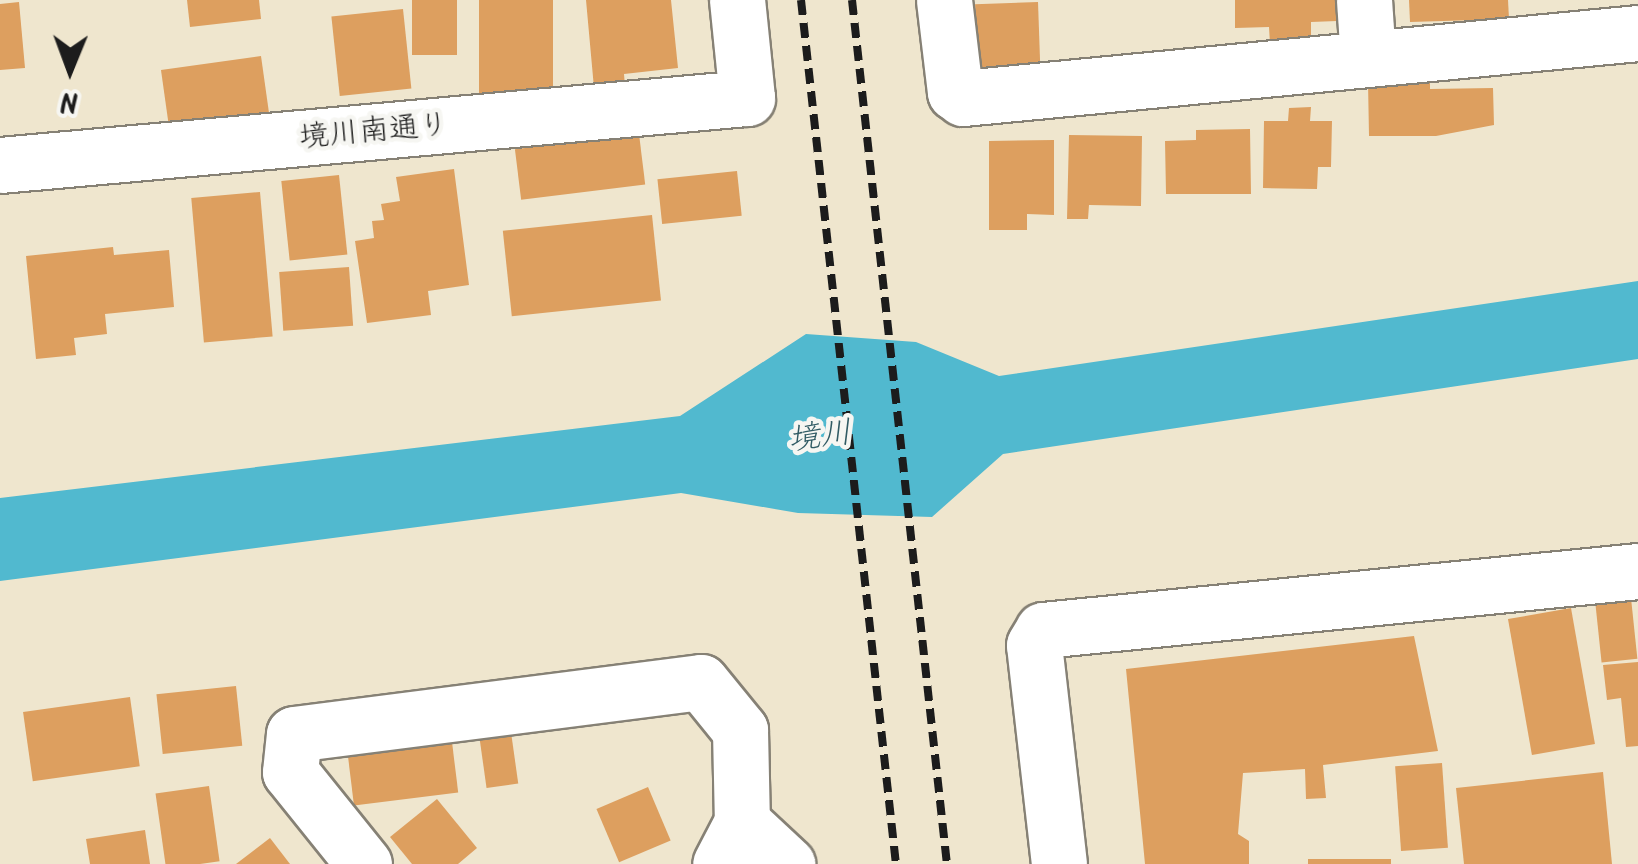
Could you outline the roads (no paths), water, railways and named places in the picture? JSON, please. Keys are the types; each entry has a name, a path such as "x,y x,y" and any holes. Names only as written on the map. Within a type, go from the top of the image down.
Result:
{"street":[{"name":"境川南通り","path":"0,165 747,98 737,0"},
{"path":"944,0 955,92 964,98 1638,33"},
{"path":"1364,0 1368,58"},
{"path":"1059,864 1034,645 1044,630 1638,572"},
{"path":"364,864 290,772 294,734 700,682 740,730 731,843 787,864"}],"water":[{"name":"境川","path":"1638,281 1638,359 1003,454 932,517 798,513 681,493 0,581 0,498 680,416 806,334 916,342 999,376"}],"railway":[{"path":"801,0 896,864"},
{"path":"852,0 947,864"}]}
